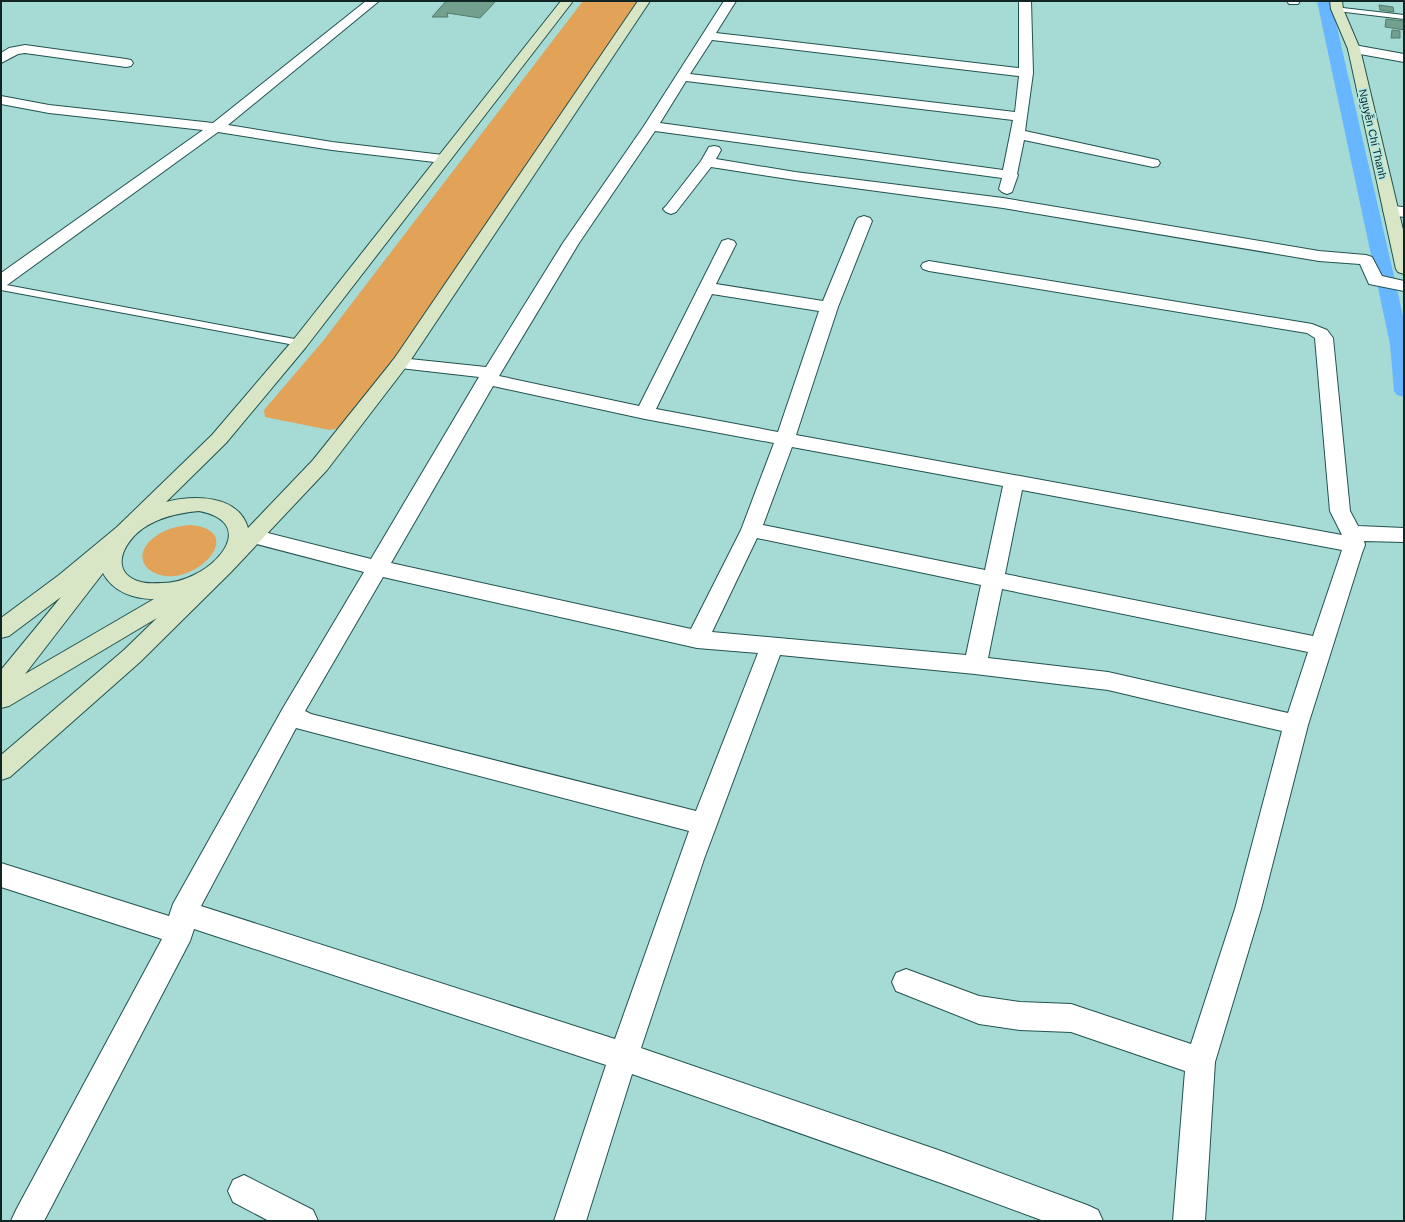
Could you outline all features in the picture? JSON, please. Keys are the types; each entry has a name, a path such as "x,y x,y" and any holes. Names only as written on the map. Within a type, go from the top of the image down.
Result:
{"street":[{"path":"1,281 216,127 373,1"},
{"path":"1,687 119,539 219,439 300,343 567,1"},
{"path":"1,699 214,573 252,536 320,465 400,363 644,1"},
{"path":"27,1221 181,923 291,715 490,376 571,243 651,126 730,1"},
{"path":"1004,203 1011,175 1021,117 1026,73 1021,2"},
{"name":"Nguyễn Chí Thanh","path":"1337,5 1354,49 1398,212 1404,269"},
{"path":"709,36 1026,73"},
{"path":"1,59 14,51 25,49 126,63"},
{"path":"1354,49 1404,58"},
{"path":"682,77 1021,117"},
{"path":"1,100 50,109 216,127 332,146 443,159"},
{"path":"651,126 722,137 1011,175"},
{"path":"1018,134 1153,163"},
{"path":"671,209 707,162 722,137"},
{"path":"707,162 796,176 1004,203 1319,256 1366,260 1375,280 1394,284"},
{"path":"697,639 751,530 784,439 829,306 864,221"},
{"path":"645,413 728,244"},
{"path":"930,266 1312,329 1317,331 1324,338 1340,511 1354,539 1351,553 1296,725 1248,909 1200,1062 1189,1221"},
{"path":"707,288 829,306"},
{"path":"400,363 490,376 645,413 1014,482 1354,539 1402,534"},
{"path":"975,665 1014,482"},
{"path":"1,630 67,581 140,520 165,509 198,504 216,508 230,515 238,526 239,539 234,553 132,656 1,770"},
{"path":"751,530 1321,646"},
{"path":"252,536 378,568 697,639 975,665 1108,681 1296,725"},
{"path":"119,539 111,561 114,574 125,584 142,591 163,592 178,589 214,573"},
{"path":"570,1221 623,1056 704,824 745,713 772,646"},
{"path":"291,715 312,724 704,824"},
{"path":"1,875 181,923 623,1056 941,1167 1088,1221"},
{"path":"906,982 979,1010 1020,1016 1071,1018 1200,1062"},
{"path":"244,1191 302,1221"}],"lane":[{"path":"1337,5 1404,17"},
{"path":"1,287 300,343"}],"shaded area":[{"path":"583,1 639,1 398,355 340,428 330,430 265,417 264,410 323,341"},
{"path":"190,525 206,529 215,536 216,545 212,554 203,563 192,571 179,575 165,576 157,574 145,566 143,554 149,542 156,536 168,530"}],"building":[{"path":"446,1 496,1 480,18 447,13 448,17 432,17"},
{"path":"1379,5 1393,7 1394,12 1380,10"},
{"path":"1386,19 1404,21 1404,30 1385,27"},
{"path":"1392,30 1400,31 1400,38 1391,38"}],"waterway":[{"path":"1324,1 1400,344 1404,391"}]}
